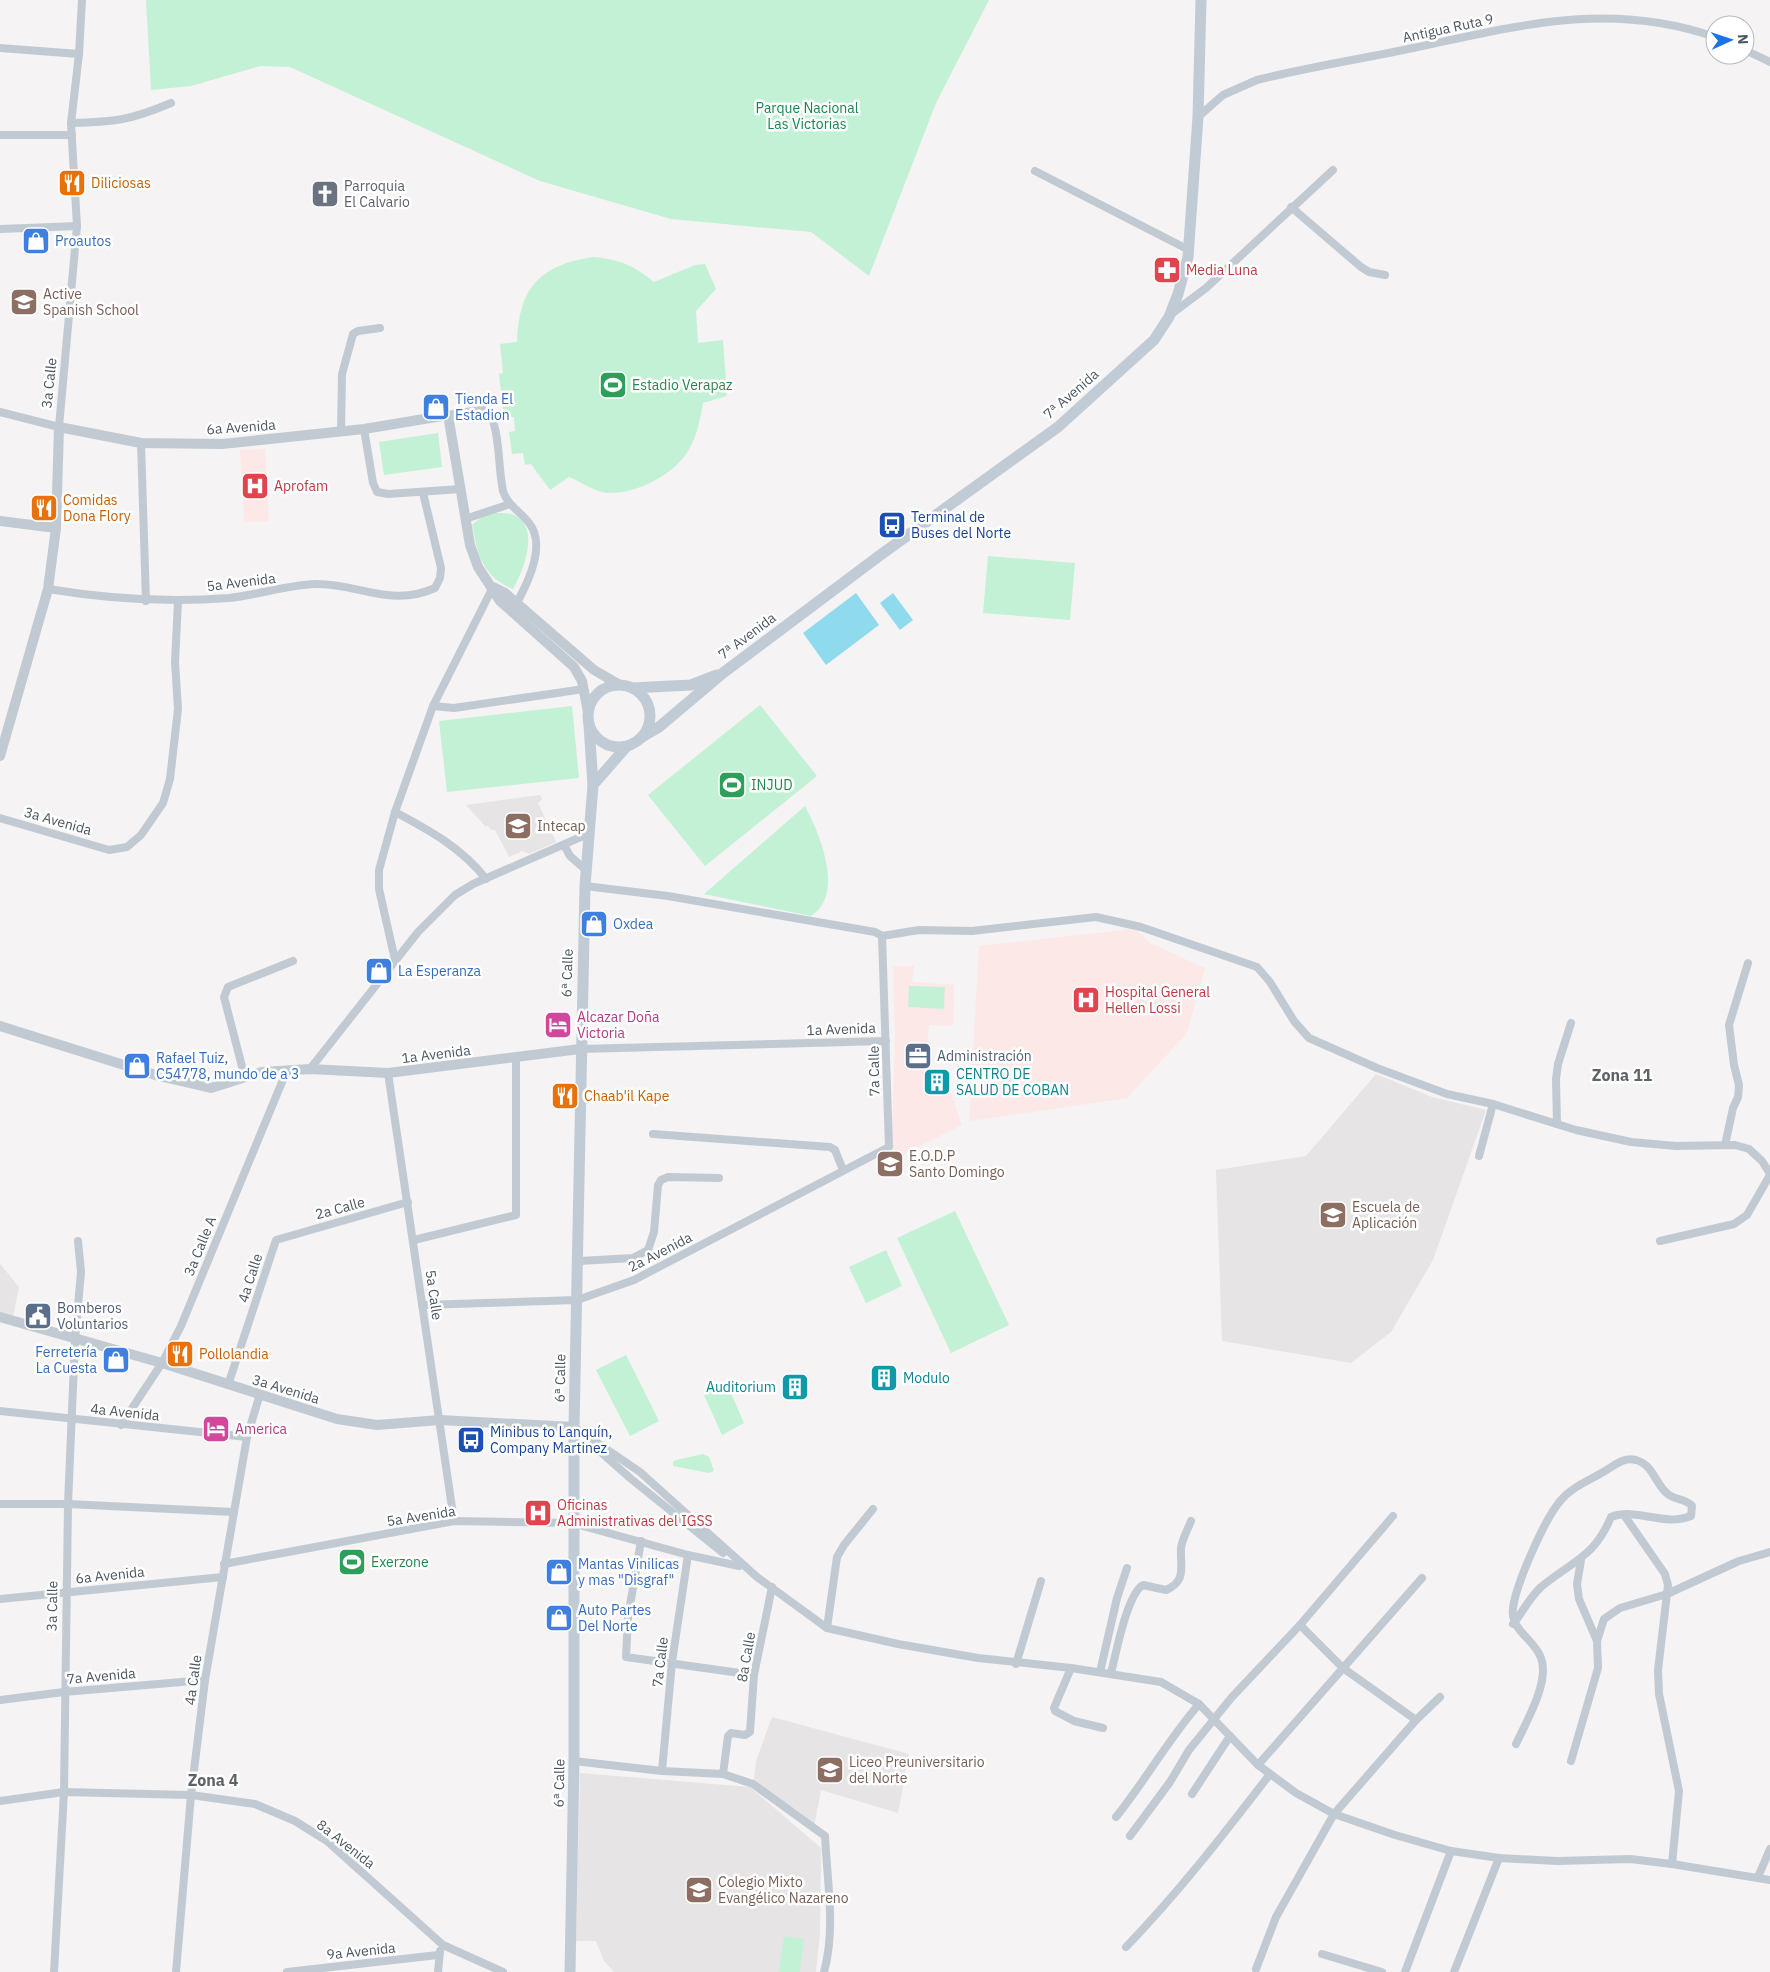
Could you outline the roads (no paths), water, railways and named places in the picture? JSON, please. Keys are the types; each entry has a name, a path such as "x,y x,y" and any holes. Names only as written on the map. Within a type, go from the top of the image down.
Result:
{"main road":[{"name":"7ª Avenida","path":"642,737 665,722 723,673 879,556 1058,427 1154,340 1168,317 1185,274 1189,250 1198,117 1200,0"},
{"name":"7ª Avenida","path":"626,686 691,685 723,673"},
{"path":"593,785 627,746 642,737 650,719 649,710 640,693 626,686 603,690 596,696 588,712 589,725 604,744 627,746"},
{"name":"6ª Calle","path":"570,1972 574,1761 572,1523 581,1144 580,1049 585,886 593,785 589,725"}],"street":[{"name":"3a Calle","path":"1,758 48,589 56,528 59,427 77,226 71,123 79,54 82,0"},
{"name":"Antigua Ruta 9","path":"1198,117 1223,95 1257,80 1546,20 1600,15 1627,16 1688,27 1705,33"},
{"path":"0,48 79,54"},
{"path":"1755,55 1770,62"},
{"path":"71,123 114,122 132,119 171,103"},
{"path":"0,135 72,135"},
{"path":"1168,317 1206,288 1332,170"},
{"path":"1035,171 1189,250"},
{"path":"1291,207 1361,267 1369,272 1385,275"},
{"path":"0,229 77,226"},
{"path":"342,432 342,374 353,334 358,331 380,328"},
{"name":"6a Avenida","path":"0,412 59,427 140,443 222,444 364,430 485,410 492,419 504,491 510,504"},
{"path":"448,415 465,519 474,559 493,587 499,600 514,607 594,670 626,686"},
{"path":"364,430 373,483 377,492 382,494 423,493 461,489"},
{"path":"140,443 146,601"},
{"name":"5a Avenida","path":"48,589 146,601 178,601 255,595 308,585 329,585 391,596 417,594 434,588 440,578 441,568 423,493"},
{"path":"465,519 510,504 529,522 537,541 528,580 514,607"},
{"path":"0,521 56,528"},
{"path":"395,960 379,889 379,870 395,812 433,706 493,587"},
{"name":"3a Avenida","path":"0,818 109,850 127,847 141,835 163,803 170,780 178,709 175,662 178,601"},
{"path":"514,607 579,673 588,712"},
{"path":"433,706 454,708 584,689"},
{"path":"395,812 439,835 476,866 486,879"},
{"path":"310,1069 418,932 455,895 486,879 590,833"},
{"path":"564,845 570,856 587,871"},
{"path":"585,886 668,896 875,932 882,936 919,930 972,931 1096,917 1141,927 1257,967 1270,982 1294,1021 1309,1038 1446,1094 1493,1104 1557,1124 1631,1142 1676,1146 1735,1145 1749,1148 1763,1162 1770,1174 1747,1215 1734,1224 1660,1241"},
{"name":"7a Calle","path":"882,936 889,1147"},
{"path":"245,1078 224,997 225,990 228,987 293,961"},
{"path":"1726,1146 1731,1117 1738,1097 1739,1085 1734,1065 1729,1025 1748,963"},
{"path":"1557,1124 1556,1079 1571,1023"},
{"name":"1a Avenida","path":"0,1026 159,1076 211,1088 262,1072 310,1069 388,1073 580,1049 886,1041"},
{"path":"414,1240 516,1215 516,1058"},
{"name":"3a Calle A","path":"121,1425 162,1363 181,1326 287,1070"},
{"name":"5a Calle","path":"388,1073 454,1521"},
{"path":"1479,1156 1493,1104"},
{"path":"653,1134 830,1147 835,1150 843,1170"},
{"name":"2a Avenida","path":"422,1305 577,1300 634,1280 889,1147"},
{"path":"1763,1162 1770,1157"},
{"path":"579,1261 633,1258 648,1250 654,1232 658,1185 661,1180 668,1177 719,1178"},
{"name":"2a Calle","path":"279,1238 408,1202"},
{"name":"4a Calle","path":"228,1385 275,1242 279,1238"},
{"name":"3a Calle","path":"54,1972 64,1792 68,1504 75,1340 81,1272 78,1241"},
{"name":"3a Avenida","path":"0,1317 75,1340 162,1363 337,1419 377,1425 440,1420 574,1427"},
{"name":"4a Calle","path":"176,1972 191,1795 205,1680 247,1437 260,1394"},
{"name":"4a Avenida","path":"0,1411 247,1437"},
{"path":"574,1427 630,1478 739,1566 772,1587 827,1628 898,1644 1016,1664 1071,1668 1161,1682 1198,1704 1258,1765 1296,1793 1334,1814 1395,1835 1451,1851 1499,1858 1557,1861 1630,1860 1672,1864 1770,1880"},
{"path":"574,1427 640,1472 757,1577"},
{"path":"1513,1624 1539,1589 1581,1560 1597,1544 1611,1517 1624,1515 1682,1520 1690,1516 1692,1506 1687,1500 1668,1495 1651,1470 1637,1460 1623,1459 1561,1500 1549,1516 1516,1592 1512,1608 1513,1624 1541,1658 1544,1677 1531,1712 1516,1744"},
{"path":"0,1504 68,1504 233,1512"},
{"path":"827,1628 838,1558 844,1545 874,1509"},
{"path":"1624,1515 1666,1574 1667,1594 1658,1670 1659,1694 1680,1791 1672,1864"},
{"path":"1130,1836 1170,1782 1189,1750 1232,1697 1300,1625 1393,1516"},
{"name":"5a Avenida","path":"224,1564 454,1521 572,1523 641,1541 688,1556 739,1566"},
{"path":"1111,1674 1128,1611 1138,1588 1143,1585 1166,1590 1178,1582 1182,1573 1181,1547 1191,1521"},
{"path":"641,1541 628,1617 624,1655 628,1659 672,1662 754,1675"},
{"path":"1570,1761 1598,1668 1597,1641 1604,1619 1620,1608 1667,1594 1739,1561 1770,1552"},
{"name":"7a Calle","path":"662,1772 672,1662 688,1556"},
{"path":"1581,1560 1577,1584 1579,1599 1597,1641"},
{"path":"1100,1672 1117,1598 1127,1568"},
{"name":"6a Avenida","path":"0,1599 223,1577"},
{"path":"1258,1765 1422,1578"},
{"path":"1016,1664 1040,1581"},
{"name":"8a Calle","path":"723,1774 727,1740 731,1733 745,1735 750,1732 754,1675 772,1587"},
{"path":"1300,1625 1343,1668 1416,1720"},
{"path":"1071,1668 1054,1708 1055,1711 1074,1721 1103,1728"},
{"name":"7a Avenida","path":"0,1700 64,1692 205,1680"},
{"path":"1256,1969 1276,1917 1334,1814 1416,1720 1440,1697"},
{"path":"1116,1817 1140,1787 1198,1704"},
{"path":"1192,1794 1230,1736"},
{"path":"574,1761 662,1772 723,1774 753,1784 825,1836 830,1921 828,1957 824,1972"},
{"path":"1126,1947 1151,1922 1222,1837 1270,1774"},
{"name":"8a Avenida","path":"0,1801 64,1792 191,1795 255,1804 295,1822 327,1841 443,1945 503,1972"},
{"path":"1758,1877 1770,1849"},
{"path":"1405,1972 1451,1851"},
{"path":"1454,1972 1499,1858"},
{"path":"438,1972 438,1955 443,1945"},
{"path":"1322,1954 1382,1972"},
{"name":"9a Avenida","path":"287,1972 438,1955"},
{"path":"480,1962 480,1972"}],"water":[{"path":"856,593 879,625 826,665 803,633"},
{"path":"893,593 913,620 900,630 880,603"}],"place":[{"name":"Diliciosas","path":"72,183"},
{"name":"Parroquia El Calvario","path":"325,194"},
{"name":"Proautos","path":"36,241"},
{"name":"Media Luna","path":"1167,270"},
{"name":"Active Spanish School","path":"24,302"},
{"name":"Estadio Verapaz","path":"613,385"},
{"name":"Tienda El Estadion","path":"436,407"},
{"name":"Aprofam","path":"255,486"},
{"name":"Comidas Dona Flory","path":"44,508"},
{"name":"Terminal de Buses del Norte","path":"892,525"},
{"name":"INJUD","path":"732,785"},
{"name":"Intecap","path":"518,826"},
{"name":"Oxdea","path":"594,924"},
{"name":"La Esperanza","path":"379,971"},
{"name":"Hospital General Hellen Lossi","path":"1086,1000"},
{"name":"Alcazar Doña Victoria","path":"558,1025"},
{"name":"Administración","path":"918,1056"},
{"name":"Rafael Tuiz, C54778, mundo de a 3","path":"137,1066"},
{"name":"CENTRO DE SALUD DE COBAN","path":"937,1082"},
{"name":"Chaab'il Kape","path":"565,1096"},
{"name":"E.O.D.P Santo Domingo","path":"890,1164"},
{"name":"Escuela de Aplicación","path":"1333,1215"},
{"name":"Bomberos Voluntarios","path":"38,1316"},
{"name":"Pollolandia","path":"180,1354"},
{"name":"Ferretería La Cuesta","path":"116,1360"},
{"name":"Modulo","path":"884,1378"},
{"name":"Auditorium","path":"795,1387"},
{"name":"America","path":"216,1429"},
{"name":"Minibus to Lanquín, Company Martinez","path":"471,1440"},
{"name":"Oficinas Administrativas del IGSS","path":"538,1513"},
{"name":"Exerzone","path":"352,1562"},
{"name":"Mantas Vinilicas y mas \"Disgraf\"","path":"559,1572"},
{"name":"Auto Partes Del Norte","path":"559,1618"},
{"name":"Liceo Preuniversitario del Norte","path":"830,1770"},
{"name":"Colegio Mixto Evangélico Nazareno","path":"699,1890"}],"district":[{"name":"Zona 11","path":"1622,1075"},
{"name":"Zona 4","path":"213,1780"}],"park label":[{"name":"Parque Nacional Las Victorias","path":"807,116"}]}
